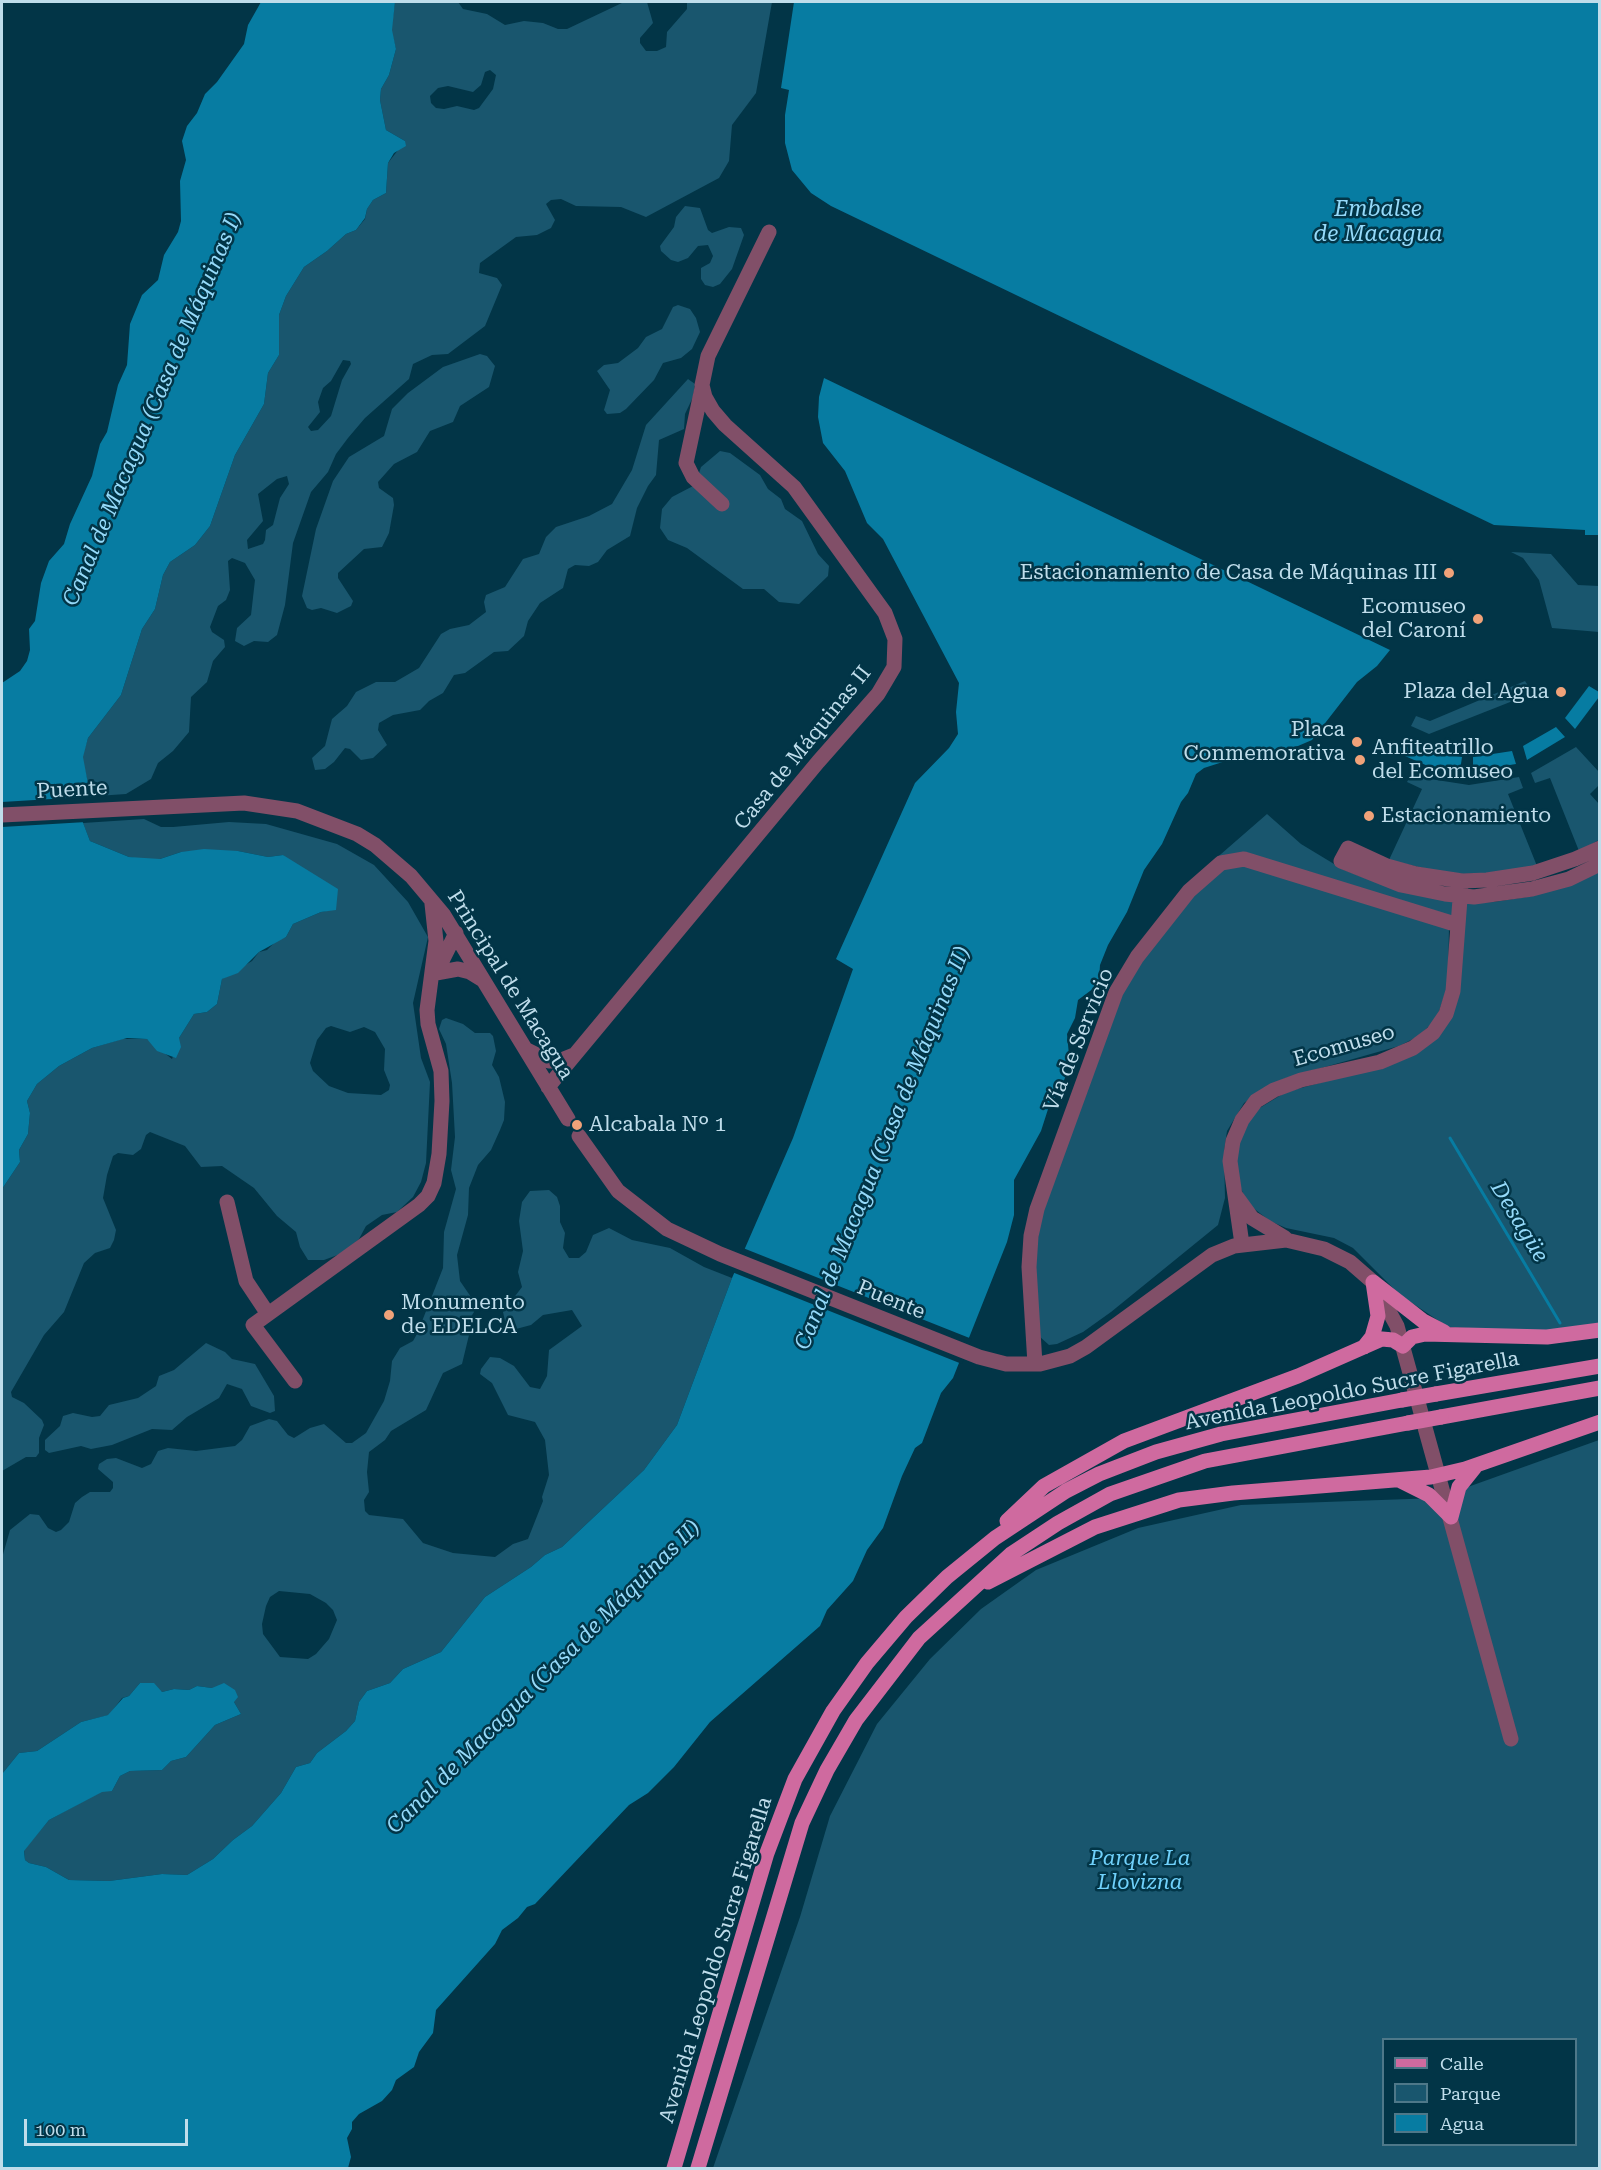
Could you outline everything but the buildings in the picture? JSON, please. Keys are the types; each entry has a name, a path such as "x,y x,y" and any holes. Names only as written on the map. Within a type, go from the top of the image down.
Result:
{"main road":[{"path":"1373,1282 1423,1321 1453,1334"},
{"path":"1364,1347 1372,1337 1378,1316 1373,1282"},
{"path":"995,1538 1022,1505 1044,1486 1103,1451 1153,1429 1332,1362 1382,1339 1393,1340 1403,1346 1412,1337 1425,1334 1547,1337 1599,1330"},
{"name":"Avenida Leopoldo Sucre Figarella","path":"674,2169 767,1853 799,1772 833,1711 886,1639 940,1583 995,1538 1066,1491 1099,1474 1156,1452 1255,1427 1599,1366"},
{"name":"Avenida Leopoldo Sucre Figarella","path":"698,2169 786,1869 813,1798 842,1743 869,1700 919,1638 965,1594 1030,1540 1110,1494 1139,1482 1224,1456 1599,1388"},
{"path":"965,1594 1084,1532 1161,1505 1209,1495 1440,1475 1476,1465 1599,1422"},
{"path":"1397,1480 1420,1488 1451,1517 1460,1487 1476,1465"}],"street":[{"path":"722,504 693,477 686,464 708,356 769,232"},
{"name":"Casa de Máquinas II","path":"548,1087 818,762 878,694 894,667 895,639 885,613 794,487 713,411 702,385"},
{"name":"Principal de Macagua","path":"144,807 244,803 280,807 318,818 375,845 429,895 456,933 568,1119"},
{"name":"Puente","path":"2,815 144,807"},
{"path":"1461,888 1393,868 1348,848 1341,861 1401,885 1513,893 1578,866 1599,864"},
{"path":"1578,866 1599,848"},
{"name":"Vía de Servicio","path":"1035,1364 1029,1267 1031,1236 1037,1209 1116,992 1143,949 1189,891 1221,863 1244,859 1458,925"},
{"name":"Ecomuseo","path":"1242,1244 1230,1161 1233,1141 1242,1120 1256,1101 1287,1084 1397,1055 1424,1041 1440,1024 1453,991 1461,888"},
{"path":"295,1381 253,1325 419,1205 432,1189 439,1154 442,1101 441,1071 428,1024 429,989 436,931 429,895"},
{"path":"429,989 456,933"},
{"path":"436,973 458,969 470,972 485,982"},
{"path":"524,1047 549,1061 559,1061 576,1053"},
{"name":"Puente","path":"579,1136 608,1179 633,1204 667,1229 720,1254 979,1357 1006,1364 1035,1364"},
{"name":"Ecomuseo","path":"1235,1198 1252,1218 1267,1229 1300,1243"},
{"name":"Ecomuseo","path":"1212,1255 1228,1236 1235,1198"},
{"path":"227,1202 246,1281 268,1314"},
{"path":"1035,1364 1063,1358 1086,1347 1212,1255 1242,1244 1267,1240 1300,1243 1344,1258 1373,1282 1390,1310 1403,1346 1511,1739"}],"green space":[{"path":"395,2 458,2 463,9 487,14 505,25 524,21 567,29 624,2 647,2 653,23 640,38 640,43 646,51 657,51 666,47 667,32 687,9 687,2 772,2 756,93 732,125 729,161 719,178 646,217 621,207 576,206 561,199 551,200 546,204 555,220 551,228 537,235 516,237 480,263 479,273 497,278 502,285 485,326 448,354 432,355 413,364 409,379 365,418 336,454 328,472 311,492 293,543 285,605 277,635 268,642 254,641 244,646 235,641 237,628 251,615 255,580 245,563 232,558 228,561 230,590 226,600 218,606 210,627 212,632 224,640 225,647 213,661 207,682 191,697 189,732 173,751 158,763 151,779 126,794 97,796 89,789 82,757 88,738 121,695 142,629 155,609 163,575 170,562 195,545 210,526 235,455 264,404 268,373 279,355 279,315 286,296 304,267 346,234 356,230 365,219 367,209 373,200 386,193 388,163 405,141 386,130 380,100 381,89 389,75 396,49 391,30","holes":["490,70 496,75 493,89 479,108 474,110 457,106 444,109 436,108 431,103 430,96 438,88 448,86 473,92 481,85 485,72","343,360 350,361 351,364 342,380 331,416 318,430 311,431 308,427 320,412 318,402 323,388 331,381","287,476 289,484 280,498 273,525 266,530 263,544 248,549 247,540 263,521 258,494 277,479"]},
{"path":"685,206 700,208 708,230 712,233 729,227 741,228 744,235 732,269 720,284 713,287 705,285 701,279 701,268 710,263 713,256 708,245 698,246 688,258 678,262 671,260 661,251 660,246 674,227 676,217"},
{"path":"678,305 690,309 696,318 700,332 692,349 681,358 663,363 654,380 626,409 620,413 607,414 604,410 610,390 597,371 604,365 618,363 638,348 646,337 662,329 673,307"},
{"path":"480,354 487,356 495,366 489,387 460,406 453,422 430,431 417,452 394,464 378,482 379,488 393,498 389,533 382,547 364,549 338,573 338,578 353,601 351,606 337,613 321,608 312,610 307,608 302,596 316,529 333,481 349,457 384,436 392,409 408,393 443,367"},
{"path":"688,379 695,384 693,397 685,414 684,429 659,440 656,475 637,508 630,536 607,550 598,562 589,566 575,565 568,569 563,588 540,603 528,621 524,636 508,651 494,652 465,673 454,675 443,693 429,701 420,710 393,715 379,723 378,730 387,745 373,758 361,760 350,749 345,748 325,769 315,770 312,758 325,746 332,719 347,706 356,692 376,682 395,682 419,668 441,634 450,629 469,625 486,612 484,602 486,595 505,587 523,559 539,554 546,537 556,527 589,516 612,504 632,470 646,425"},
{"path":"720,451 730,453 760,475 768,489 781,499 785,509 802,521 818,554 829,566 828,576 799,604 779,602 764,589 743,589 687,548 668,540 660,528 662,509 672,497 695,485 701,467"},
{"path":"1511,552 1551,554 1578,585 1599,586 1599,632 1552,628 1539,580 1523,558"},
{"path":"1525,681 1533,693 1429,734 1411,726 1416,716 1430,721"},
{"path":"1576,747 1599,772 1599,785 1590,794 1599,804 1599,840 1579,851 1550,778 1535,783 1531,773"},
{"path":"1412,773 1430,779 1469,785 1519,777 1523,788 1508,794 1537,866 1509,872 1463,874 1440,872 1389,860 1422,789 1407,782"},
{"path":"1267,814 1301,844 1344,870 1399,891 1454,902 1452,916 1248,854 1213,861"},
{"path":"144,819 161,827 229,822 266,824 337,844 374,865 408,902 428,937 413,1003 421,1058 430,1082 426,1163 421,1182 413,1197 397,1212 382,1215 366,1226 359,1239 343,1253 324,1260 308,1260 300,1247 296,1232 277,1216 254,1188 222,1166 201,1167 185,1146 150,1132 146,1135 141,1149 133,1155 118,1153 113,1156 103,1198 116,1230 114,1240 110,1248 95,1253 84,1263 64,1312 44,1335 11,1392 12,1397 24,1403 42,1420 44,1425 39,1438 39,1453 36,1457 26,1457 2,1471 2,1189 20,1162 19,1150 28,1134 30,1113 27,1101 37,1084 59,1066 92,1048 122,1039 147,1039 172,1059 179,1038 194,1014 207,1012 217,1004 222,979 252,961 259,952 267,950 276,941 286,937 293,924 321,912 336,909 283,855 268,857 238,851 181,852 160,859 145,860 129,857 90,841 83,823","holes":["331,1026 350,1032 364,1027 375,1032 385,1049 384,1070 390,1085 389,1090 381,1095 348,1093 329,1086 313,1071 310,1063 317,1040 326,1028"]},
{"path":"1237,864 1449,926 1448,985 1436,1020 1417,1037 1399,1046 1286,1078 1264,1088 1244,1103 1227,1131 1224,1151 1225,1198 1218,1225 1083,1332 1057,1344 1049,1345 1039,1336 1035,1259 1042,1209 1122,993 1150,949 1188,901 1217,872"},
{"path":"1599,872 1599,1323 1548,1332 1448,1327 1400,1295 1353,1248 1334,1238 1286,1228 1270,1221 1248,1204 1237,1180 1237,1147 1248,1122 1258,1109 1286,1092 1383,1066 1444,1027 1464,903 1494,902 1533,896"},
{"path":"446,1018 463,1024 475,1033 490,1033 493,1036 496,1051 492,1065 499,1077 505,1102 504,1120 500,1130 491,1150 478,1165 469,1188 468,1215 457,1255 460,1281 471,1297 474,1312 469,1320 469,1335 462,1364 443,1373 426,1410 391,1431 385,1440 369,1452 367,1472 369,1492 364,1500 365,1511 369,1515 403,1519 423,1543 453,1553 495,1557 513,1544 528,1539 543,1501 542,1497 549,1475 545,1440 535,1422 508,1415 492,1383 480,1374 481,1369 490,1357 500,1358 514,1366 530,1387 540,1389 547,1376 549,1350 582,1326 572,1310 543,1315 531,1325 516,1329 505,1321 503,1312 522,1287 518,1272 523,1251 519,1221 522,1202 530,1191 549,1190 557,1197 560,1206 560,1222 565,1233 563,1248 569,1258 579,1258 586,1252 593,1235 609,1228 632,1240 670,1248 704,1267 732,1278 677,1425 644,1470 562,1547 545,1555 531,1567 485,1597 441,1652 403,1669 390,1683 367,1691 359,1702 355,1721 346,1731 317,1753 310,1763 296,1767 281,1793 252,1826 213,1859 187,1875 162,1874 109,1881 69,1880 46,1867 29,1863 25,1860 24,1850 49,1820 102,1791 112,1791 120,1776 130,1771 162,1770 171,1761 186,1757 215,1725 241,1714 234,1702 212,1688 197,1686 189,1690 174,1689 162,1692 140,1683 129,1696 122,1698 109,1715 81,1722 37,1751 19,1753 2,1774 2,1558 10,1530 30,1514 39,1515 48,1528 56,1532 61,1530 69,1522 75,1503 82,1497 90,1492 110,1492 113,1488 113,1482 98,1469 99,1464 107,1459 116,1458 142,1468 151,1464 158,1451 168,1448 196,1451 235,1446 242,1440 250,1426 269,1419 277,1421 288,1435 294,1438 310,1428 324,1424 346,1443 352,1443 366,1433 384,1401 390,1381 392,1361 400,1348 413,1341 417,1334 443,1268 444,1232 456,1189 451,1170 455,1137 452,1083 446,1044 439,1029 442,1020","holes":["279,1591 310,1594 333,1610 337,1620 329,1639 316,1654 308,1659 280,1657 263,1634 262,1624 270,1597"]},
{"path":"206,1343 225,1352 232,1359 255,1364 274,1396 275,1411 270,1413 251,1406 242,1389 227,1384 219,1398 187,1417 172,1430 152,1429 112,1445 91,1449 81,1446 49,1453 45,1450 45,1440 60,1426 63,1416 73,1413 92,1417 100,1416 109,1405 138,1398 156,1386 159,1376 174,1370"},
{"name":"Parque La Llovizna","path":"1599,1440 1599,2168 713,2168 800,1917 830,1816 877,1724 930,1659 981,1609 1036,1570 1138,1528 1241,1505 1437,1498"}],"water":[{"name":"Canal de Macagua (Casa de Máquinas I)","path":"261,2 395,2 392,30 396,49 389,75 381,89 380,100 386,130 405,141 406,146 394,153 388,163 386,193 373,200 367,209 365,218 356,230 346,234 304,267 286,296 279,315 279,355 268,373 264,404 235,455 210,526 195,545 170,562 163,575 155,609 142,629 121,695 88,738 83,757 89,789 97,796 82,820 90,841 129,857 160,859 181,852 204,849 238,851 268,857 283,855 338,889 336,910 321,912 293,924 286,937 259,952 238,973 222,979 217,1004 207,1012 194,1014 179,1038 181,1047 176,1058 157,1051 147,1039 127,1038 92,1048 59,1066 37,1084 27,1101 30,1113 28,1134 19,1150 20,1162 2,1189 2,683 20,671 27,661 30,650 29,629 35,621 41,583 49,561 64,544 70,524 92,476 100,444 107,432 118,385 127,365 130,324 142,295 158,280 164,255 178,232 181,221 180,181 186,160 182,141 187,126 197,113 205,94 217,82 244,44 248,25"},
{"name":"Embalse de Macagua","path":"794,2 1599,2 1599,535 1585,535 1585,530 1494,525 831,206 811,193 792,170 785,143 785,115 789,90 781,88"},
{"name":"Canal de Macagua (Casa de Máquinas II)","path":"824,378 1390,650 1377,666 1357,682 1312,740 1298,746 1256,755 1246,761 1235,758 1204,768 1196,774 1162,844 1144,870 1127,912 1108,945 1100,965 1099,980 1094,988 1078,1000 1075,1018 1067,1034 1069,1055 1066,1075 1060,1091 1050,1103 1041,1131 1014,1180 1014,1215 1007,1242 953,1378 941,1393 922,1443 915,1448 902,1476 883,1528 867,1550 853,1581 827,1610 820,1626 710,1722 674,1767 648,1793 629,1805 535,1904 527,1907 518,1918 502,1930 495,1944 436,2010 433,2033 419,2052 414,2067 396,2080 392,2090 382,2101 359,2114 352,2122 352,2129 347,2138 351,2157 348,2168 2,2168 2,1774 19,1753 37,1751 81,1722 108,1715 140,1683 154,1683 162,1692 174,1689 189,1690 197,1686 212,1688 224,1683 235,1690 238,1697 234,1702 241,1714 215,1725 186,1757 171,1761 162,1770 130,1771 120,1776 112,1791 102,1792 49,1820 24,1851 25,1860 29,1863 46,1867 69,1880 109,1881 162,1874 187,1875 213,1859 252,1826 281,1793 296,1767 310,1763 317,1753 346,1731 355,1721 359,1702 367,1691 390,1683 403,1669 441,1652 485,1597 531,1567 545,1555 562,1547 644,1470 677,1425 732,1278 793,1138 853,969 836,959 915,783 949,748 958,734 956,712 959,683 883,539 867,523 845,471 823,443 818,417 819,397"},
{"path":"1589,686 1599,692 1599,697 1575,729 1565,718"},
{"path":"1556,727 1565,737 1527,760 1523,746"},
{"path":"1404,740 1433,752 1462,757 1460,771 1428,766 1398,753"},
{"path":"1512,751 1516,764 1473,771 1473,757"}],"pier":[{"path":"100,796 100,802 86,822 2,827 2,802"},
{"path":"743,1248 972,1339 962,1364 732,1272"}],"waterway":[{"name":"Desagüe","path":"1450,1138 1560,1323"}],"place":[{"name":"Estacionamiento de Casa de Máquinas III","path":"1449,573"},
{"name":"Ecomuseo del Caroní","path":"1478,619"},
{"name":"Plaza del Agua","path":"1561,692"},
{"name":"Placa Conmemorativa","path":"1357,742"},
{"name":"Anfiteatrillo del Ecomuseo","path":"1360,760"},
{"name":"Estacionamiento","path":"1369,816"},
{"name":"Alcabala Nº 1","path":"577,1125"},
{"name":"Monumento de EDELCA","path":"389,1315"}]}
